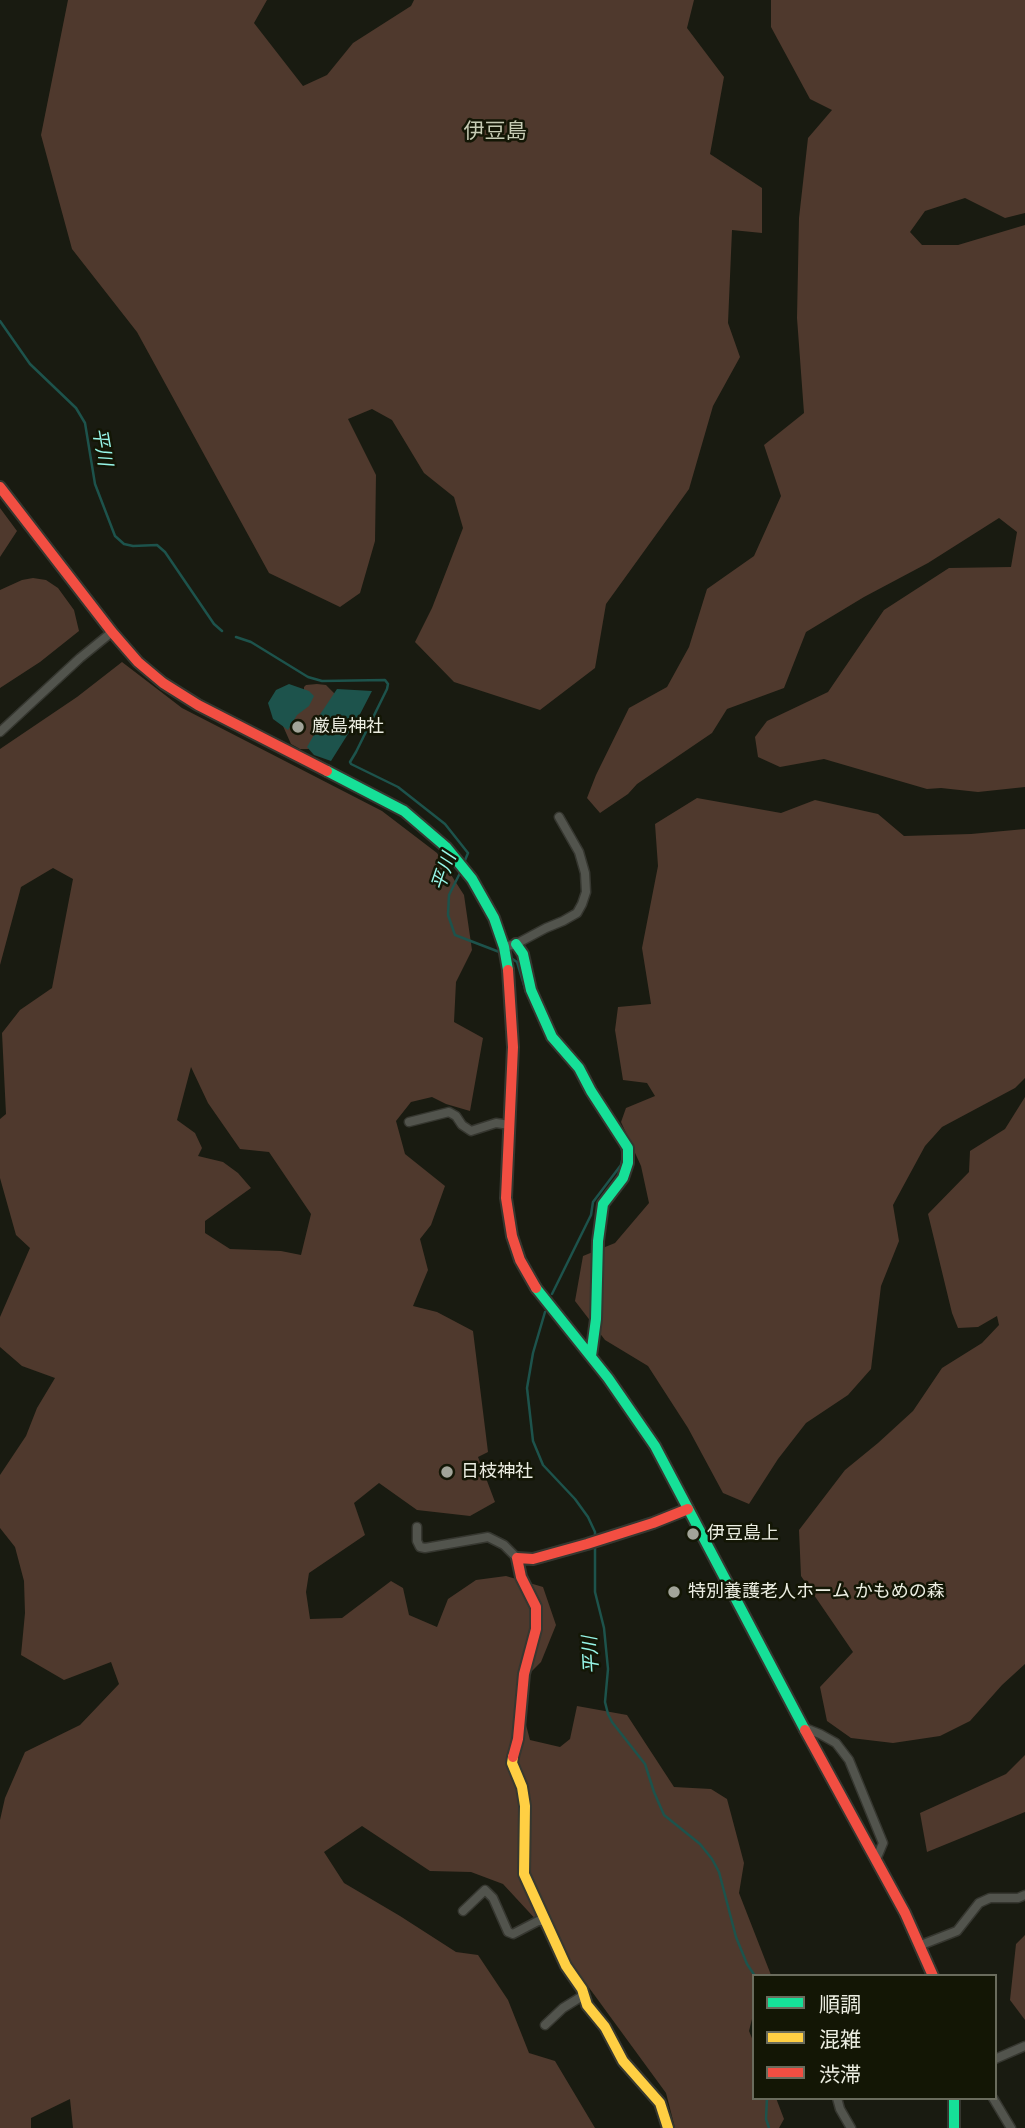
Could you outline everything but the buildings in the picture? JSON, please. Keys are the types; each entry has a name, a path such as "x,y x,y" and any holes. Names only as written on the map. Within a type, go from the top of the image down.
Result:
{"street":[{"path":"0,487 138,662 181,695 210,712 404,811 435,836 466,871 494,918 510,980 513,1047 506,1207 515,1248 532,1283 591,1356 642,1427 876,1860 921,1945 932,1974"},
{"path":"0,732 112,632"},
{"path":"504,951 577,913 582,904 586,892 585,873 579,852 559,817"},
{"path":"516,944 526,962 531,990 552,1037 579,1068 628,1148 628,1163 623,1178 603,1204 591,1356"},
{"path":"408,1122 449,1112 471,1131 496,1123 510,1125"},
{"path":"517,1558 533,1559 587,1544 653,1523 688,1508"},
{"path":"417,1527 417,1541 425,1548 488,1537 504,1545 517,1558 521,1577 536,1607 536,1629 524,1674 518,1739 512,1763 522,1787 525,1806 524,1874 566,1966 582,1989 587,2005 604,2027 622,2061 660,2103 668,2128"},
{"path":"805,1728 835,1743 849,1760 883,1843 876,1860"},
{"path":"463,1911 485,1890 493,1898 508,1932 513,1934 538,1921 546,1921"},
{"path":"921,1945 957,1931 979,1903 989,1898 1018,1898 1025,1895"},
{"path":"545,2025 584,1995"},
{"path":"997,2058 1025,2046"},
{"path":"838,2100 840,2109 851,2128"},
{"path":"954,2100 954,2128"},
{"path":"994,2100 1011,2128"}],"shaded area":[{"path":"68,0 267,0 254,23 303,86 327,75 353,43 411,6 414,0 694,0 687,28 724,77 710,154 762,188 762,233 732,230 728,323 740,357 713,406 689,489 606,604 595,668 540,710 454,682 415,642 432,608 463,528 454,497 424,473 392,420 372,409 348,419 376,475 375,541 360,593 340,607 269,573 137,332 72,249 41,135"},
{"path":"771,0 1025,0 1025,213 1005,218 965,198 925,211 910,232 922,245 958,245 1025,225 1025,787 978,792 927,789 824,759 780,767 758,757 755,737 767,721 828,692 884,610 949,568 1011,567 1017,532 999,518 928,563 806,632 784,688 727,709 712,733 600,813 587,798 629,708 667,687 689,647 707,589 754,556 781,496 764,445 804,413 797,318 799,218 808,138 832,110 810,99 771,27"},
{"path":"0,508 17,531 0,557"},
{"path":"33,578 46,580 58,588 74,610 79,631 40,662 0,688 0,590"},
{"path":"122,662 182,708 382,811 437,853 464,895 472,950 456,982 454,1022 483,1038 470,1111 432,1097 411,1102 396,1121 405,1154 445,1186 431,1225 420,1239 428,1270 413,1306 437,1312 473,1331 488,1452 478,1457 495,1502 470,1516 417,1510 379,1483 354,1503 365,1535 309,1573 306,1592 310,1619 342,1618 391,1581 403,1588 409,1615 437,1627 448,1599 476,1580 506,1576 543,1587 556,1625 541,1662 516,1687 530,1740 560,1747 570,1739 577,1706 627,1715 674,1787 711,1789 727,1799 744,1863 739,1893 771,1974 752,1974 752,2019 749,2031 752,2038 752,2100 777,2100 784,2119 779,2128 675,2128 666,2093 552,1937 503,1884 471,1872 430,1871 362,1826 324,1852 344,1883 456,1952 478,1955 508,2000 529,2053 555,2061 595,2128 73,2128 70,2099 31,2118 31,2128 0,2128 0,1820 5,1798 25,1752 80,1725 119,1684 111,1662 64,1680 21,1655 25,1613 24,1581 15,1547 0,1528 0,1475 26,1436 37,1408 55,1378 22,1366 0,1347 0,1317 30,1248 16,1235 0,1178 0,1119 6,1114 2,1033 20,1010 52,988 73,879 53,868 21,887 0,965 0,749 77,697","holes":["191,1067 208,1103 240,1149 269,1152 311,1214 301,1255 281,1251 230,1249 205,1233 205,1221 251,1188 238,1173 223,1162 198,1156 202,1148 195,1133 177,1120"]},
{"path":"326,685 337,696 313,746 300,749 291,744 283,726 304,696 304,687"},
{"path":"697,798 781,813 815,800 878,814 904,836 1025,829 1025,1078 1015,1088 942,1127 925,1146 893,1205 899,1241 881,1286 871,1369 848,1395 806,1423 778,1459 749,1504 723,1493 688,1428 648,1366 605,1340 575,1301 583,1256 615,1243 649,1203 641,1166 621,1122 626,1108 655,1096 647,1083 623,1080 615,1030 618,1007 651,1004 642,948 658,866 655,824"},
{"path":"1025,1097 1025,1664 970,1721 940,1736 893,1743 851,1738 827,1721 820,1687 853,1652 801,1576 799,1530 845,1470 913,1411 942,1368 982,1343 999,1325 997,1316 978,1327 958,1328 928,1214 969,1172 970,1151 1005,1129"},
{"path":"1025,1755 1025,1812 927,1852 920,1813 1006,1774"},
{"path":"1025,1935 1025,2020 1010,2000 1016,1944"}],"water":[{"path":"289,684 309,691 314,696 309,706 297,715 288,730 273,719 268,703 276,690"},
{"path":"337,689 372,691 331,761 314,755 307,747 318,728 319,716"}],"waterway":[{"name":"平川","path":"0,321 30,364 76,408 85,423 95,484 115,536 124,544 157,545 165,552 214,624 222,631"},
{"name":"平川","path":"236,637 251,642 308,677 322,681 385,680 387,689 350,762 398,787 445,824 468,853 463,865"},
{"name":"平川","path":"461,871 449,895 448,915 455,935 502,953"},
{"name":"平川","path":"508,956 517,962 526,992"},
{"name":"平川","path":"547,1039 559,1053"},
{"name":"平川","path":"552,1294 591,1215 593,1202 621,1165 621,1145"},
{"name":"平川","path":"545,1312 533,1353 527,1388 533,1441 543,1465 588,1517 595,1538"},
{"name":"平川","path":"595,1544 595,1592 604,1628 608,1669 605,1702 608,1714 645,1764 664,1815 700,1844 712,1859 719,1872 736,1937 754,1974"},
{"name":"平川","path":"767,2100 766,2119 769,2128"}],"traffic: fast":[{"path":"327,771 404,811 446,847 472,879 494,918 504,947 508,970"},
{"path":"516,944 523,954 531,990 552,1037 579,1068 628,1148 628,1163 623,1178 603,1204 591,1356"},
{"path":"536,1288 608,1378 655,1446 805,1730"},
{"path":"954,2100 954,2128"}],"traffic: slow":[{"path":"513,1757 512,1763 522,1787 525,1806 524,1874 566,1966 582,1989 587,2005 605,2027 623,2061 660,2103 668,2128"}],"traffic: jam":[{"path":"0,487 138,662 163,683 198,705 327,771"},
{"path":"508,970 513,1047 506,1198 512,1236 520,1260 536,1288"},
{"path":"513,1757 518,1739 524,1674 536,1629 536,1607 521,1577 517,1558 533,1559 587,1544 688,1509"},
{"path":"805,1730 905,1913 932,1974"}],"place":[{"name":"厳島神社","path":"298,727"},
{"name":"日枝神社","path":"447,1472"},
{"name":"伊豆島上","path":"693,1534"},
{"name":"特別養護老人ホーム かもめの森","path":"674,1592"}],"district":[{"name":"伊豆島","path":"495,132"}]}
